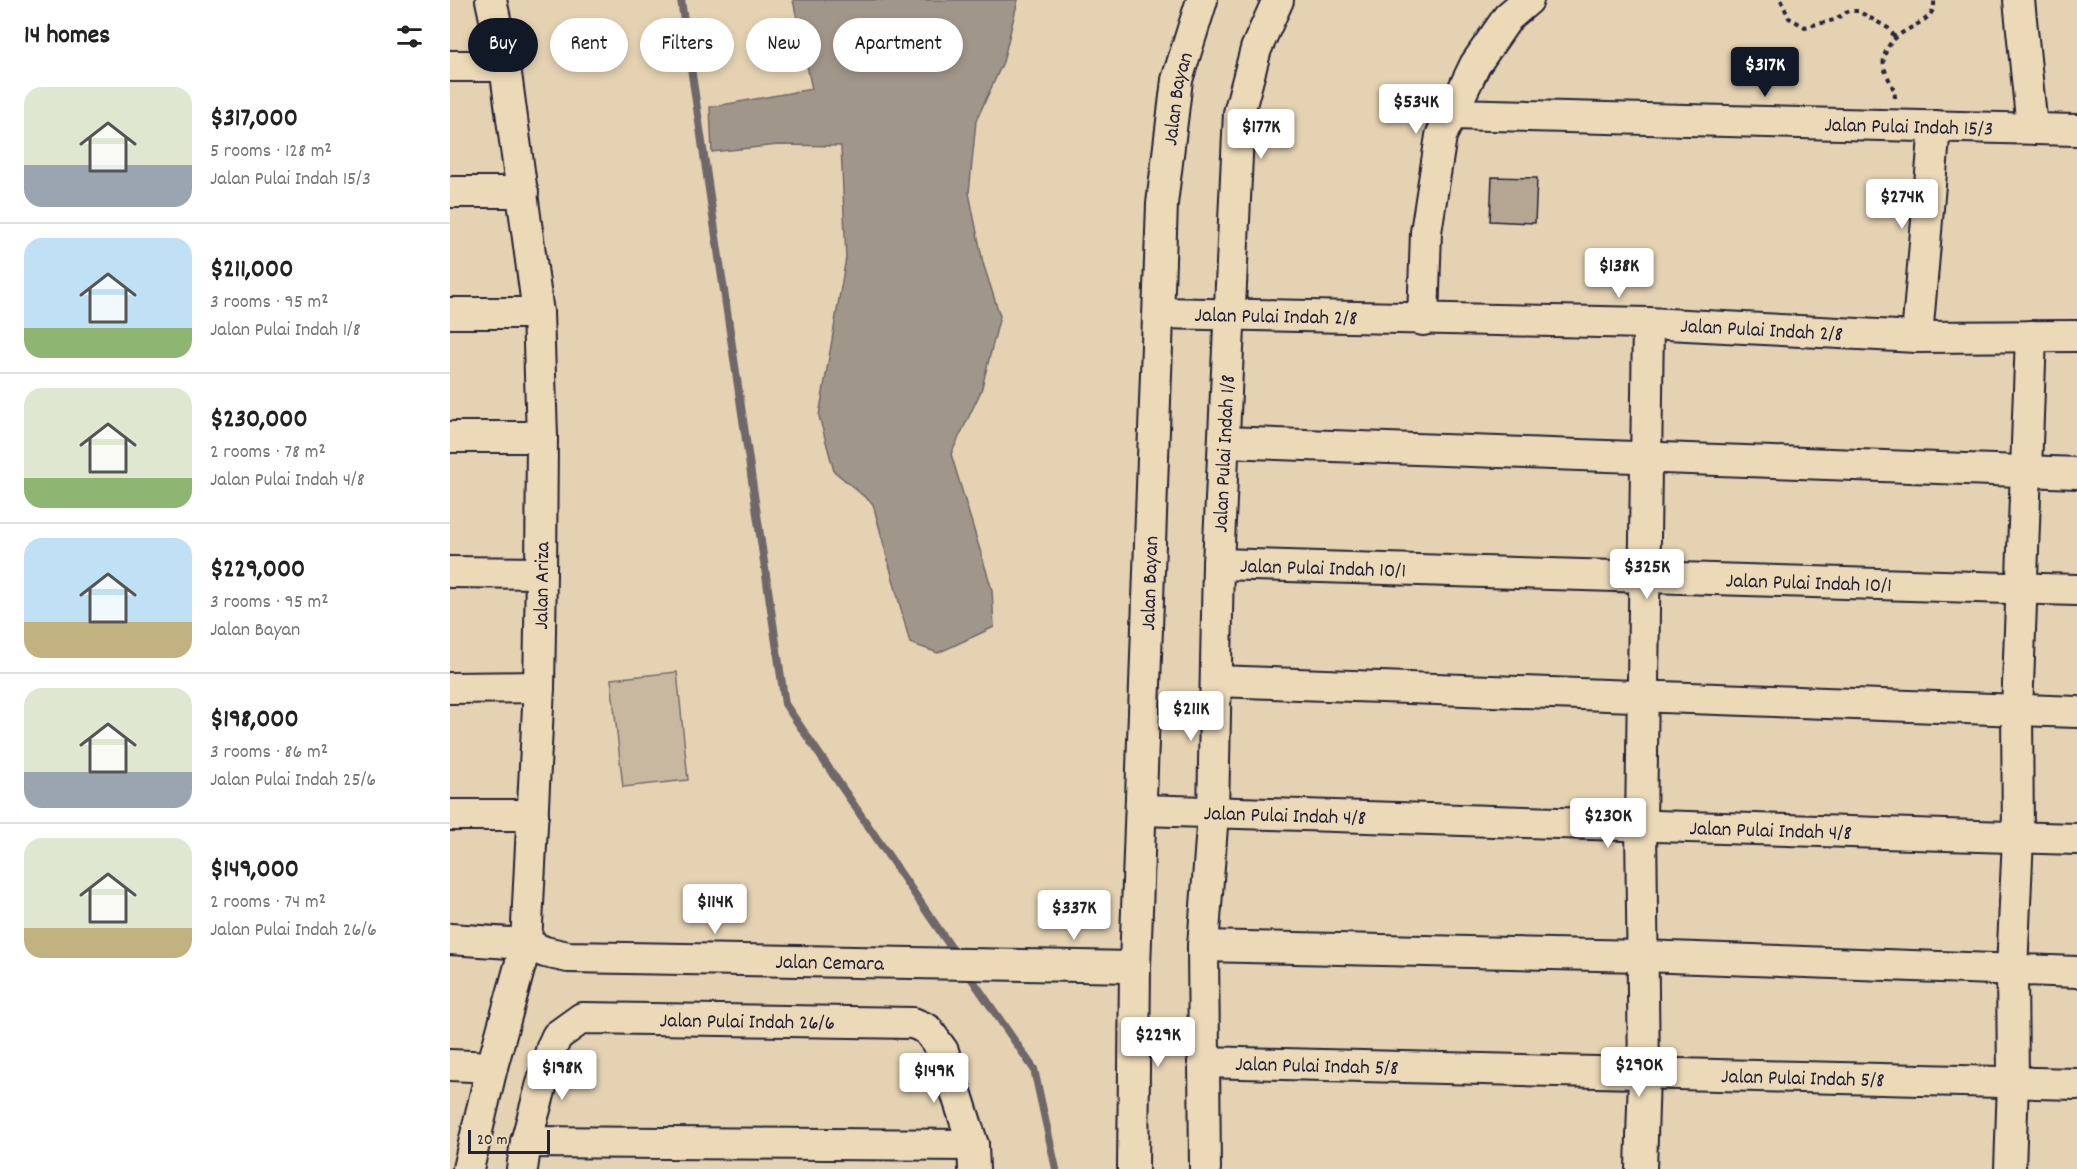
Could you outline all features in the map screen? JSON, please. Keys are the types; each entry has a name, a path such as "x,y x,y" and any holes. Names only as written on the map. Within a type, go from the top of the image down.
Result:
{"street":[{"name":"Jalan Ariza","path":"491,0 495,18"},
{"name":"Jalan Bayan","path":"1133,1169 1135,967 1162,204 1170,118 1179,70 1202,0"},
{"name":"Jalan Pulai Indah 1/8","path":"1205,1169 1203,946 1214,813 1218,564 1239,113 1256,49 1278,0"},
{"path":"1423,320 1425,232 1440,136 1475,64 1508,17 1528,0"},
{"path":"2019,0 2032,128"},
{"path":"450,66 468,66"},
{"name":"Jalan Ariza","path":"468,1169 492,1067 526,944 539,687 542,437 538,313 506,72"},
{"name":"Jalan Pulai Indah 15/3","path":"1451,114 2077,130"},
{"path":"1917,337 1935,126"},
{"path":"450,192 523,192"},
{"path":"450,313 538,313"},
{"name":"Jalan Pulai Indah 2/8","path":"1159,313 1648,323 1917,337 2077,336"},
{"path":"1641,1169 1644,1074 1642,697 1646,576 1648,323"},
{"path":"2010,1169 2013,1082 2012,970 2018,837 2018,711 2031,336"},
{"path":"450,437 542,437"},
{"path":"1224,442 2077,473"},
{"name":"Jalan Pulai Indah 10/1","path":"1218,564 2077,590"},
{"path":"450,572 542,573"},
{"path":"1216,681 2077,712"},
{"path":"450,688 539,687"},
{"name":"Jalan Pulai Indah 4/8","path":"1141,810 2077,839"},
{"path":"450,815 533,815"},
{"name":"Jalan Cemara","path":"450,939 526,944 545,952 568,957 1135,967"},
{"path":"1203,946 1642,956 2077,972"},
{"name":"Jalan Pulai Indah 26/6","path":"524,1155 557,1036 582,1018 913,1023 927,1029 943,1051 974,1157"},
{"name":"Jalan Pulai Indah 5/8","path":"1203,1062 2077,1084"},
{"path":"450,1065 492,1067"},
{"path":"524,1155 974,1157"}],"path":[{"path":"1781,0 1789,18 1805,27 1825,23 1848,11 1858,11 1888,28 1896,36"},
{"path":"1896,107 1895,91 1883,65 1887,48 1896,36 1922,24 1935,5 1934,0"}],"shaded area":[{"path":"793,0 1018,0 1003,62 976,121 969,193 983,263 1000,316 981,391 951,454 992,590 994,627 938,653 910,643 873,504 834,471 819,416 846,258 841,146 778,145 712,152 710,107 812,89 808,72 821,72 821,18 797,18"},
{"path":"677,672 688,780 623,787 611,679"}],"building":[{"path":"1492,177 1537,178 1535,223 1490,221"}],"waterway":[{"path":"681,0 785,704 957,956"},
{"path":"967,972 1034,1069 1056,1169"}]}
